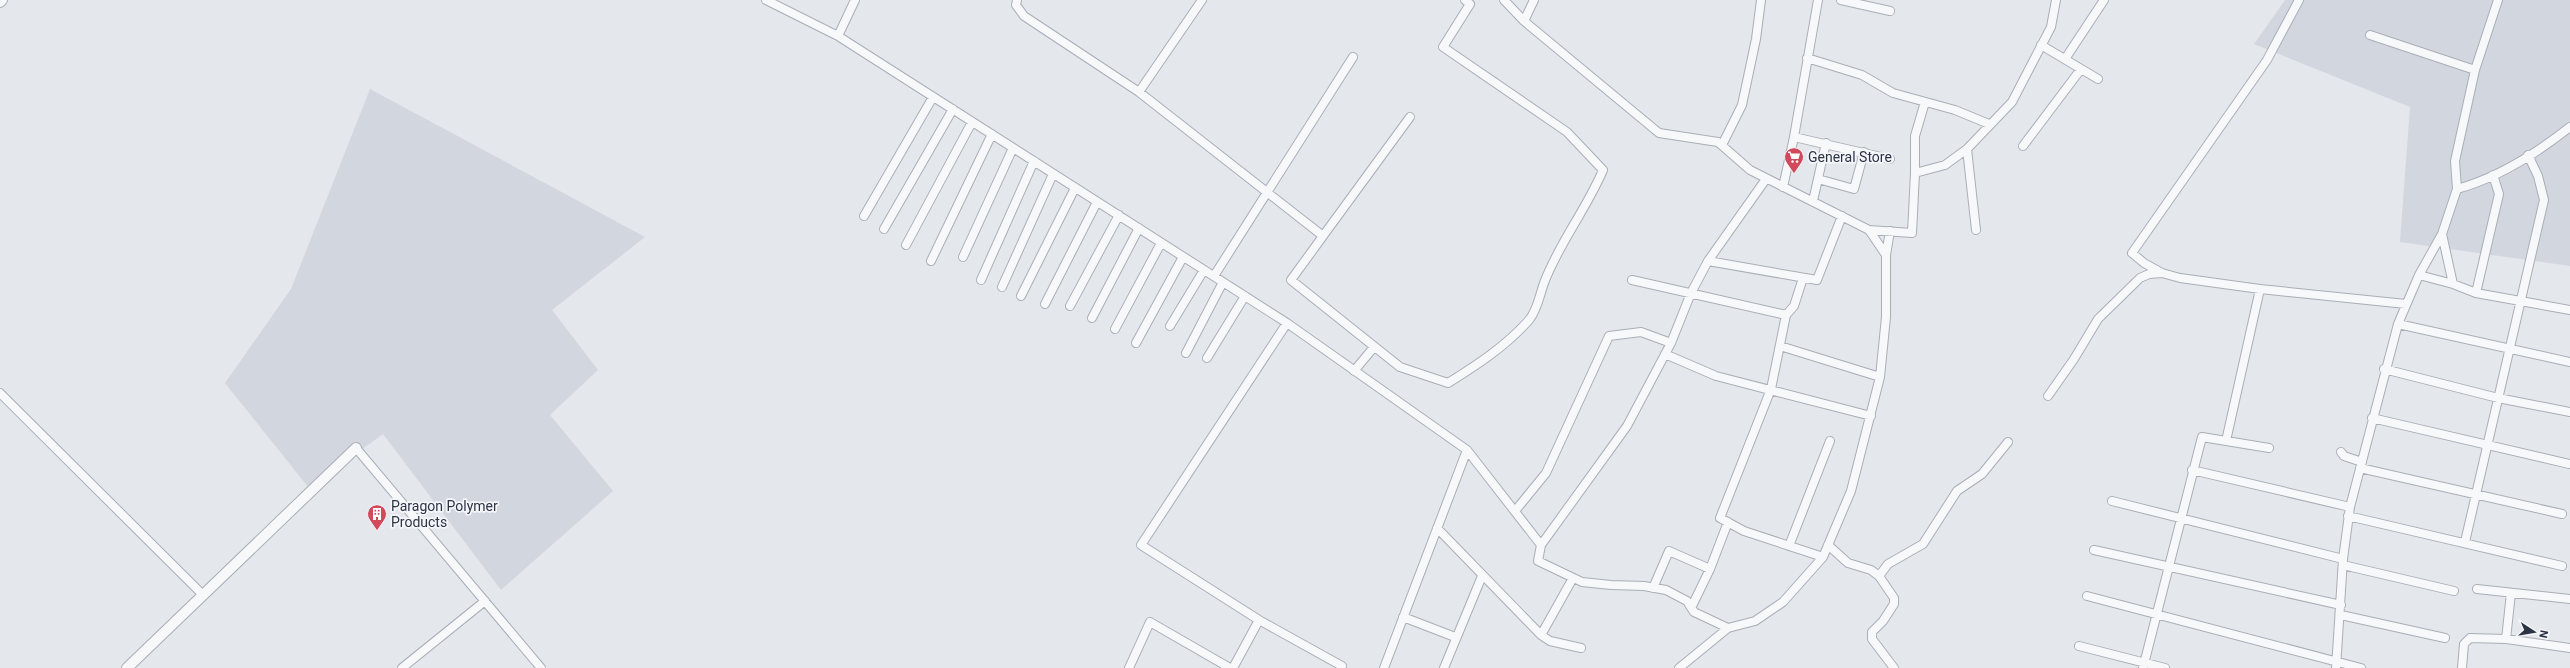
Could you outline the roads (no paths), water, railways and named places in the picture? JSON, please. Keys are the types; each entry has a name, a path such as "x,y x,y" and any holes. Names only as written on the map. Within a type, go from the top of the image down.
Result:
{"street":[{"path":"766,0 838,36 1287,323 1467,450 1541,545"},
{"path":"838,36 854,0"},
{"path":"1017,0 1016,5 1024,16 1139,92 1269,192 1323,236"},
{"path":"1139,92 1202,0"},
{"path":"1410,117 1291,280 1400,367 1448,383 1504,344 1531,318 1558,251 1568,232 1593,194 1603,170 1567,132 1444,47 1470,4 1465,0"},
{"path":"1504,0 1524,21 1659,133 1718,142 1750,170 1869,230 1912,233 1915,136 1925,102"},
{"path":"1524,21 1534,0"},
{"path":"1722,145 1742,105 1756,40 1761,0"},
{"path":"1783,187 1794,137 1818,0"},
{"path":"1841,0 1890,11"},
{"path":"1915,173 1944,165 1967,149 1989,124 2012,102 2051,27 2056,0"},
{"path":"2065,59 2104,0"},
{"path":"2299,0 2267,60 2132,253 2144,263 2162,273 2180,278 2260,289 2406,304"},
{"path":"2336,665 2341,615 2343,562 2350,507 2384,369 2398,324 2419,275 2442,234 2457,189 2455,161 2475,70 2498,0"},
{"path":"2370,35 2475,70"},
{"path":"2041,45 2098,79"},
{"path":"1214,276 1354,57"},
{"path":"1807,58 1862,75 1894,92 1955,110 1989,124"},
{"path":"2023,146 2081,69"},
{"path":"864,216 933,97"},
{"path":"884,229 953,110"},
{"path":"906,245 972,122"},
{"path":"2457,189 2481,182 2528,155 2570,127"},
{"path":"931,261 992,134"},
{"path":"1794,137 1826,143 1890,159"},
{"path":"1813,201 1826,143"},
{"path":"964,257 1013,148"},
{"path":"1967,149 1976,230"},
{"path":"1818,179 1854,189 1864,152"},
{"path":"2465,542 2522,301 2544,200 2538,176 2528,155"},
{"path":"981,280 1034,161"},
{"path":"1002,287 1053,174"},
{"path":"2476,293 2499,194 2493,175"},
{"path":"1728,628 1694,612 1692,606 1666,590 1582,582 1538,561 1541,545 1627,426 1671,343 1691,293 1708,261 1766,178"},
{"path":"1021,296 1075,188"},
{"path":"1045,304 1097,202"},
{"path":"1070,306 1118,216"},
{"path":"1708,261 1817,280 1842,216"},
{"path":"1092,318 1139,228"},
{"path":"1869,230 1886,255"},
{"path":"1679,668 1728,628 1755,621 1783,602 1822,557 1828,545 1851,491 1880,377 1886,317 1886,255 1890,232"},
{"path":"2442,234 2454,284"},
{"path":"1115,329 1161,243"},
{"path":"1136,343 1183,257"},
{"path":"1170,326 1204,270"},
{"path":"2048,396 2074,359 2098,319 2140,278 2149,274 2162,273"},
{"path":"2419,275 2454,284 2476,293 2570,310"},
{"path":"1803,278 1794,306 1786,315 1771,389 1720,518 1744,531 1822,557"},
{"path":"1632,280 1786,315"},
{"path":"1186,353 1223,282"},
{"path":"2226,441 2260,289"},
{"path":"1207,358 1244,296"},
{"path":"1287,323 1141,545 1259,620 1342,666 1341,668"},
{"path":"2398,324 2570,362"},
{"path":"1515,511 1546,473 1609,336 1641,332 1671,343"},
{"path":"1780,346 1880,377"},
{"path":"1354,371 1374,347"},
{"path":"1665,354 1716,376 1771,389 1870,416"},
{"path":"2384,369 2498,398 2570,412"},
{"path":"0,393 203,595"},
{"path":"2372,418 2569,464"},
{"path":"2144,665 2192,470 2202,437 2269,448"},
{"path":"1789,546 1830,441"},
{"path":"1879,576 1888,564 1923,544 1957,491 1982,474 2008,442"},
{"path":"127,668 356,448 541,668"},
{"path":"1384,668 1467,450"},
{"path":"2341,452 2361,465 2477,495 2562,514"},
{"path":"2192,470 2350,507"},
{"path":"2112,501 2454,591"},
{"path":"2348,516 2465,542 2562,566"},
{"path":"1692,606 1710,569 1728,522"},
{"path":"1437,528 1541,635 1550,641 1581,648"},
{"path":"1828,545 1848,563 1871,570 1879,576 1894,598 1894,604 1883,621 1872,632 1872,639 1894,668"},
{"path":"2094,550 2341,605"},
{"path":"1653,588 1669,551 1710,569"},
{"path":"1444,668 1455,637 1482,576"},
{"path":"1541,635 1573,578"},
{"path":"2477,589 2570,598"},
{"path":"2506,639 2511,593"},
{"path":"2087,596 2157,614 2336,665 2361,668"},
{"path":"402,668 485,602"},
{"path":"2341,615 2445,638"},
{"path":"1404,617 1455,637"},
{"path":"1234,668 1259,620"},
{"path":"1129,668 1150,622 1230,668"},
{"path":"2462,668 2464,644 2470,638 2478,637 2506,639 2570,648"},
{"path":"2079,646 2144,665 2166,668"}],"place":[{"name":"General Store","path":"1794,174"},
{"name":"Paragon Polymer Products","path":"377,531"}]}
